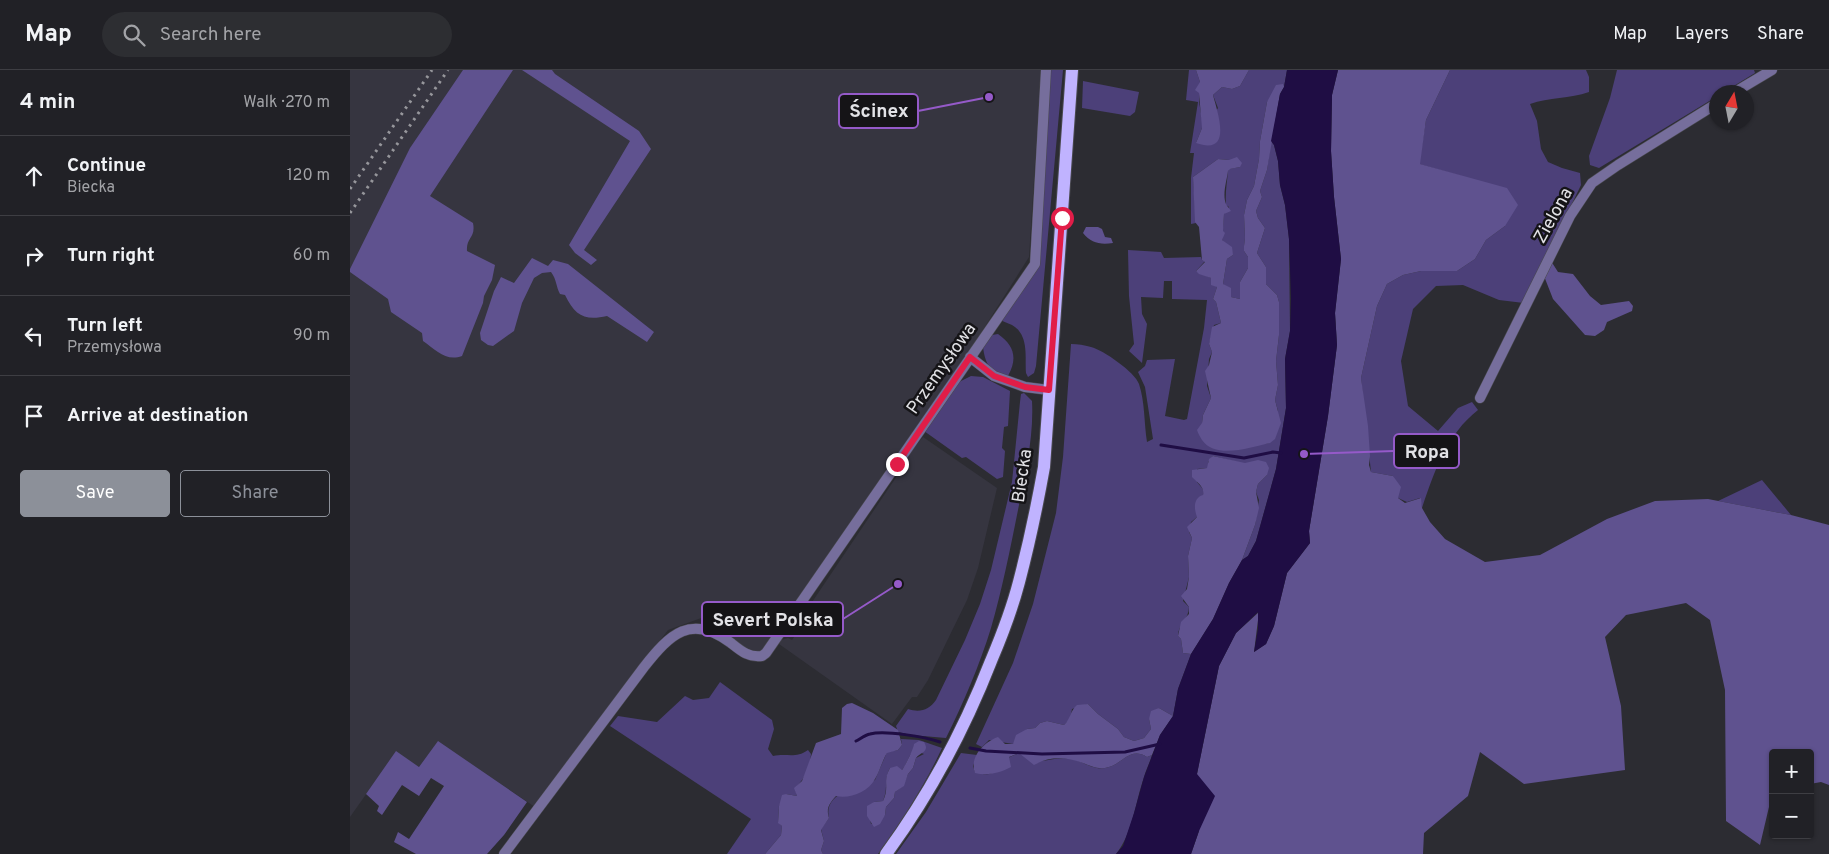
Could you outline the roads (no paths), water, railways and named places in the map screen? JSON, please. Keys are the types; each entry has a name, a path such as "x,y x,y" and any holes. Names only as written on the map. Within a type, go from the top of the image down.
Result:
{"main road":[{"name":"Biecka","path":"886,854 909,822 938,774 980,690 1010,612 1034,521 1044,467 1072,70"}],"street":[{"name":"Przemysłowa","path":"504,854 644,667 663,643 672,636 688,630 705,630 719,635 750,656 762,656 766,653 1035,264 1046,70"},
{"path":"1747,85 1772,70"},
{"name":"Zielona","path":"1480,398 1570,216 1592,183 1709,108"},
{"path":"970,357 994,376 1025,387 1049,390"}],"waterway":[{"path":"1161,445 1244,458 1273,452 1281,453"},
{"path":"856,741 877,733 895,733 940,742"},
{"path":"970,748 986,751 1042,754 1125,752 1160,744"}],"railway":[{"path":"350,189 432,70"},
{"path":"350,213 448,70"}],"place":[{"name":"Ścinex","path":"989,97"},
{"name":"Ropa","path":"1304,454"},
{"name":"Severt Polska","path":"898,584"}]}
